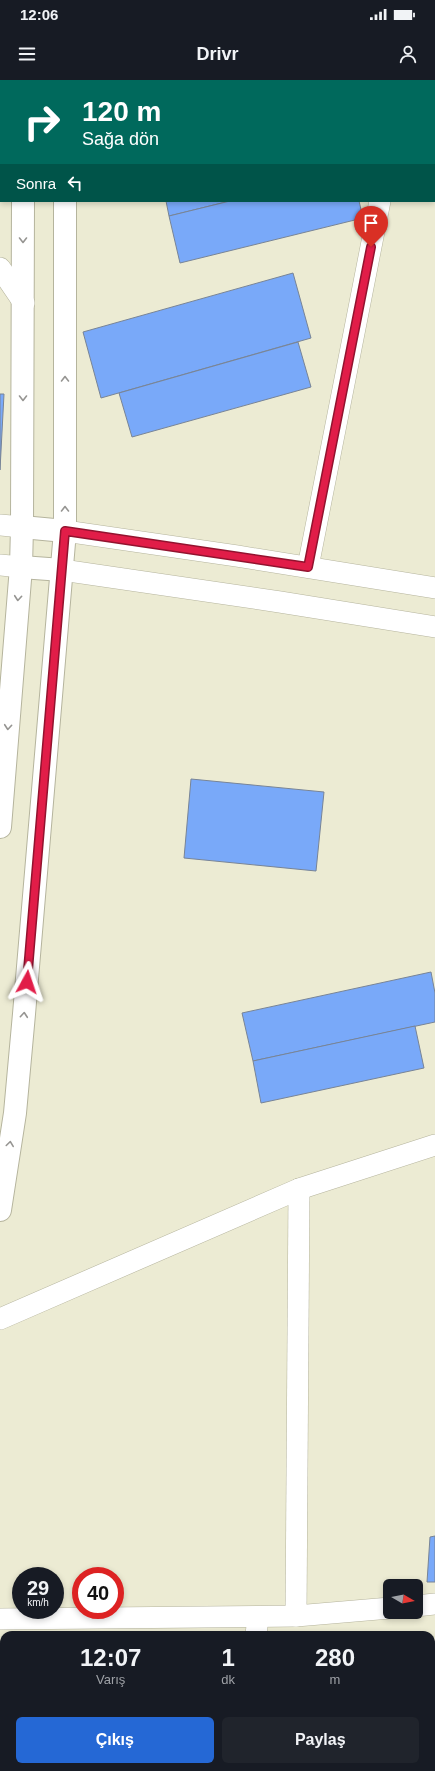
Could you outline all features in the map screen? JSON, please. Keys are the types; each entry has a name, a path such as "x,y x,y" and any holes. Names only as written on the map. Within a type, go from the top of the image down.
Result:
{"street":[{"path":"0,826 10,566 22,527 24,303 23,202"},
{"path":"0,1210 14,1113 24,1014 65,531 65,202"},
{"path":"308,567 380,202"},
{"path":"0,268 24,303"},
{"path":"0,526 65,531 308,567 435,588"},
{"path":"10,566 62,570 435,627"},
{"path":"0,1319 298,1189 435,1145"},
{"path":"296,1616 298,1189"},
{"path":"423,1605 435,1604"},
{"path":"0,1619 257,1626 296,1616 383,1609"}],"building":[{"path":"166,202 226,202 169,216"},
{"path":"226,202 359,202 363,218 180,263 169,216"},
{"path":"293,273 311,338 101,398 83,332"},
{"path":"298,342 311,387 132,437 119,393"},
{"path":"0,394 4,394 0,470"},
{"path":"191,779 324,792 316,871 184,858"},
{"path":"431,972 435,993 435,1022 253,1061 242,1013"},
{"path":"415,1026 424,1068 261,1103 253,1061"},
{"path":"435,1536 435,1582 427,1582 430,1537"}],"route":[{"path":"27,982 65,531 308,567 371,247"}]}
